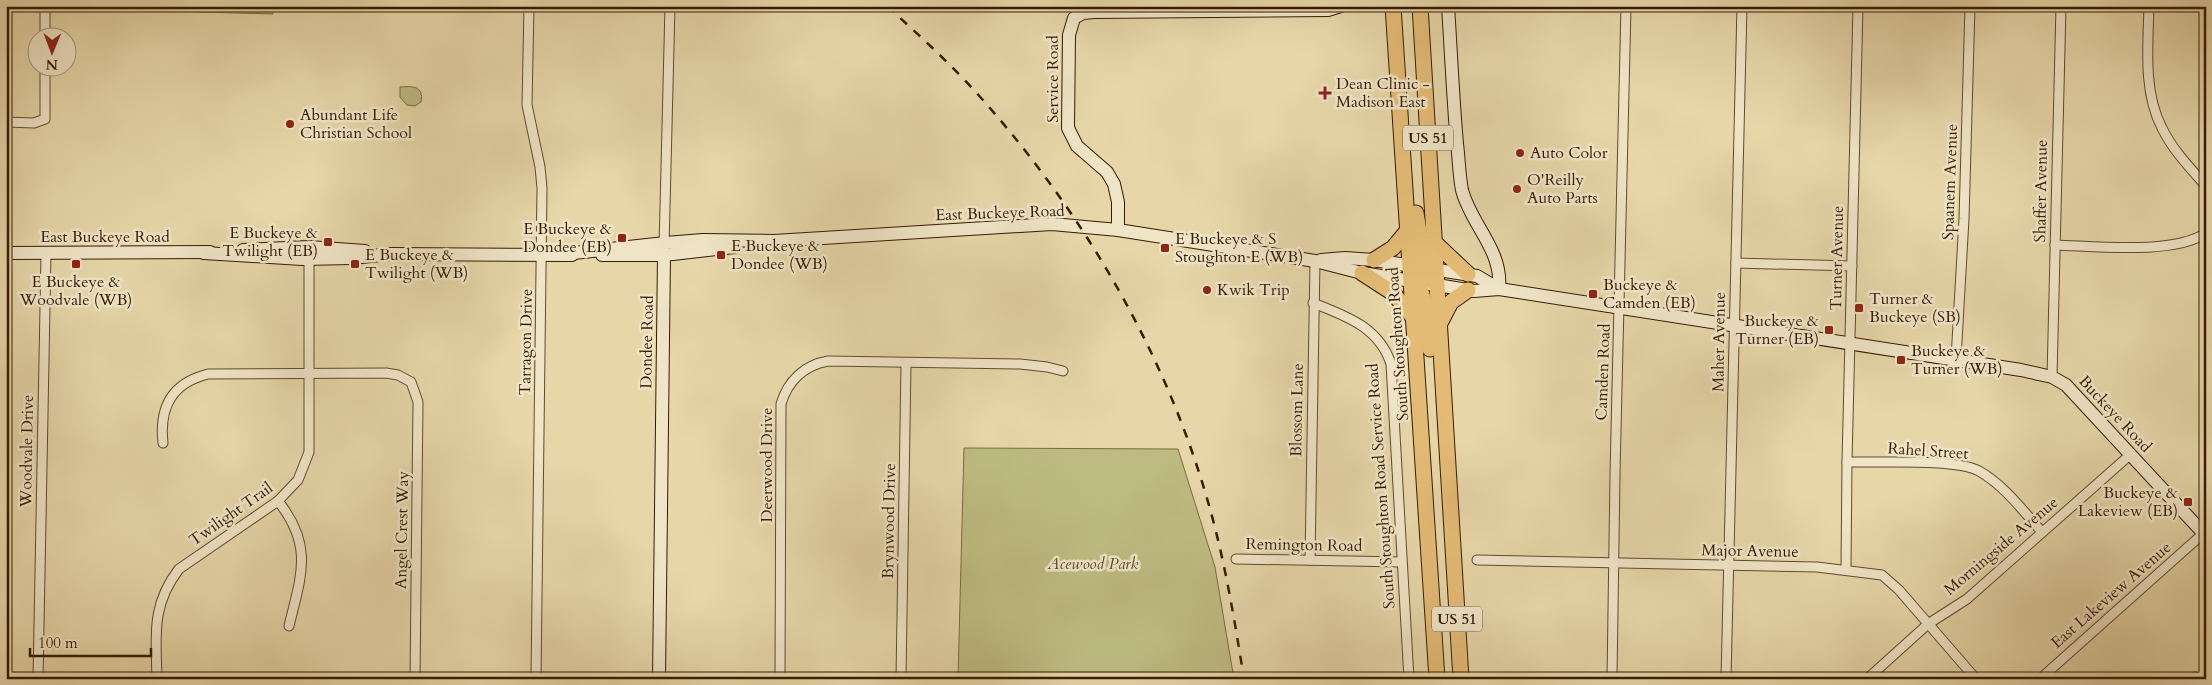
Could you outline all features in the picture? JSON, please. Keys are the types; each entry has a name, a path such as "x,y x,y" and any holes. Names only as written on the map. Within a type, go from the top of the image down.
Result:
{"main road":[{"name":"South Stoughton Road","path":"1393,6 1410,265"},
{"name":"US 51","path":"1420,6 1434,242 1431,268 1436,285 1439,325 1460,679"},
{"path":"1395,37 1403,61 1416,214 1431,268"},
{"path":"1374,260 1393,248 1408,230"},
{"path":"1434,242 1468,274"},
{"path":"1410,265 1428,324 1435,403 1449,487"},
{"path":"1362,273 1393,293 1412,316"},
{"name":"South Stoughton Road","path":"1415,282 1412,316 1437,679"},
{"path":"1439,325 1451,302 1468,290"}],"street":[{"path":"45,6 46,28"},
{"name":"Tarragon Drive","path":"529,6 527,106 540,167 542,254 536,679"},
{"name":"Dondee Road","path":"658,679 664,249 670,6"},
{"name":"Service Road","path":"1118,230 1118,202 1110,177 1077,146 1068,128 1069,35 1074,18 1083,13 1094,12 1328,10 1341,6"},
{"path":"1448,6 1461,184 1474,219 1496,260 1500,273 1499,288"},
{"path":"1516,6 1559,6"},
{"name":"Camden Road","path":"1612,679 1626,6"},
{"name":"Maher Avenue","path":"1726,679 1742,6"},
{"name":"Turner Avenue","path":"1846,570 1858,6"},
{"name":"Spaanem Avenue","path":"1956,359 1964,219 1970,6"},
{"name":"Shaffer Avenue","path":"2052,377 2060,6"},
{"path":"2149,6 2149,82 2156,116 2173,146 2206,186"},
{"path":"6,122 42,122 45,114 45,78"},
{"name":"East Buckeye Road","path":"6,254 204,253 239,257 309,253 352,258 390,254 565,254 1052,224 1118,230 1315,261 1362,273 1436,285"},
{"path":"2055,245 2172,246 2198,238 2206,233"},
{"name":"Twilight Trail","path":"157,679 157,612 166,587 174,575 187,563 278,501 298,480 309,452 309,253"},
{"name":"Woodvale Drive","path":"38,679 46,254"},
{"name":"East Buckeye Road","path":"1315,261 1345,258 1431,268"},
{"name":"Blossom Lane","path":"1310,560 1315,261"},
{"path":"1736,263 1852,266"},
{"name":"Buckeye Road","path":"1431,268 1477,276 1499,288"},
{"name":"Buckeye Road","path":"1436,285 1468,290 1499,288 1956,359 2052,377 2066,385 2205,534"},
{"name":"South Stoughton Road Service Road","path":"1313,303 1336,312 1366,328 1380,341 1387,352 1391,364 1409,679"},
{"name":"Deerwood Drive","path":"780,679 781,404 789,385 797,375 809,367 822,362 1020,364 1063,371"},
{"name":"Brynwood Drive","path":"901,679 906,363"},
{"path":"163,443 162,430 168,403 175,391 186,381 208,374 310,373"},
{"name":"Angel Crest Way","path":"310,373 398,374 412,384 418,402 415,679"},
{"name":"Morningside Avenue","path":"1867,679 1928,624 1967,599 2131,454"},
{"name":"Rahel Street","path":"1847,462 1945,464 1978,470 2006,492 2042,532"},
{"path":"278,501 300,539 302,557 302,578 289,626"},
{"name":"East Lakeview Avenue","path":"2040,679 2205,534"},
{"name":"Remington Road","path":"1236,559 1402,562"},
{"name":"Major Avenue","path":"1477,560 1730,564 1846,570 1882,575 1888,579 1976,679"}],"green space":[{"path":"199,6 273,6 273,14 198,12"},
{"path":"400,87 413,87 419,90 421,102 415,106 407,105 400,97"},
{"name":"Acewood Park","path":"964,448 1178,449 1215,567 1234,679 958,679"}],"railway":[{"path":"887,6 960,75 1019,143 1054,188 1116,285 1143,336 1167,388 1188,441 1206,495 1223,563 1244,679"}],"place":[{"name":"Dean Clinic - Madison East","path":"1325,93"},
{"name":"Abundant Life Christian School","path":"290,124"},
{"name":"Auto Color","path":"1520,153"},
{"name":"O'Reilly Auto Parts","path":"1517,189"},
{"name":"E Buckeye & Dondee (EB)","path":"622,238"},
{"name":"E Buckeye & Twilight (EB)","path":"328,242"},
{"name":"E Buckeye & S Stoughton E (WB)","path":"1165,248"},
{"name":"E Buckeye & Dondee (WB)","path":"721,255"},
{"name":"E Buckeye & Woodvale (WB)","path":"76,264"},
{"name":"E Buckeye & Twilight (WB)","path":"355,264"},
{"name":"Kwik Trip","path":"1207,290"},
{"name":"Buckeye & Camden (EB)","path":"1593,294"},
{"name":"Turner & Buckeye (SB)","path":"1859,308"},
{"name":"Buckeye & Turner (EB)","path":"1829,330"},
{"name":"Buckeye & Turner (WB)","path":"1901,360"},
{"name":"Buckeye & Lakeview (EB)","path":"2188,502"}]}
